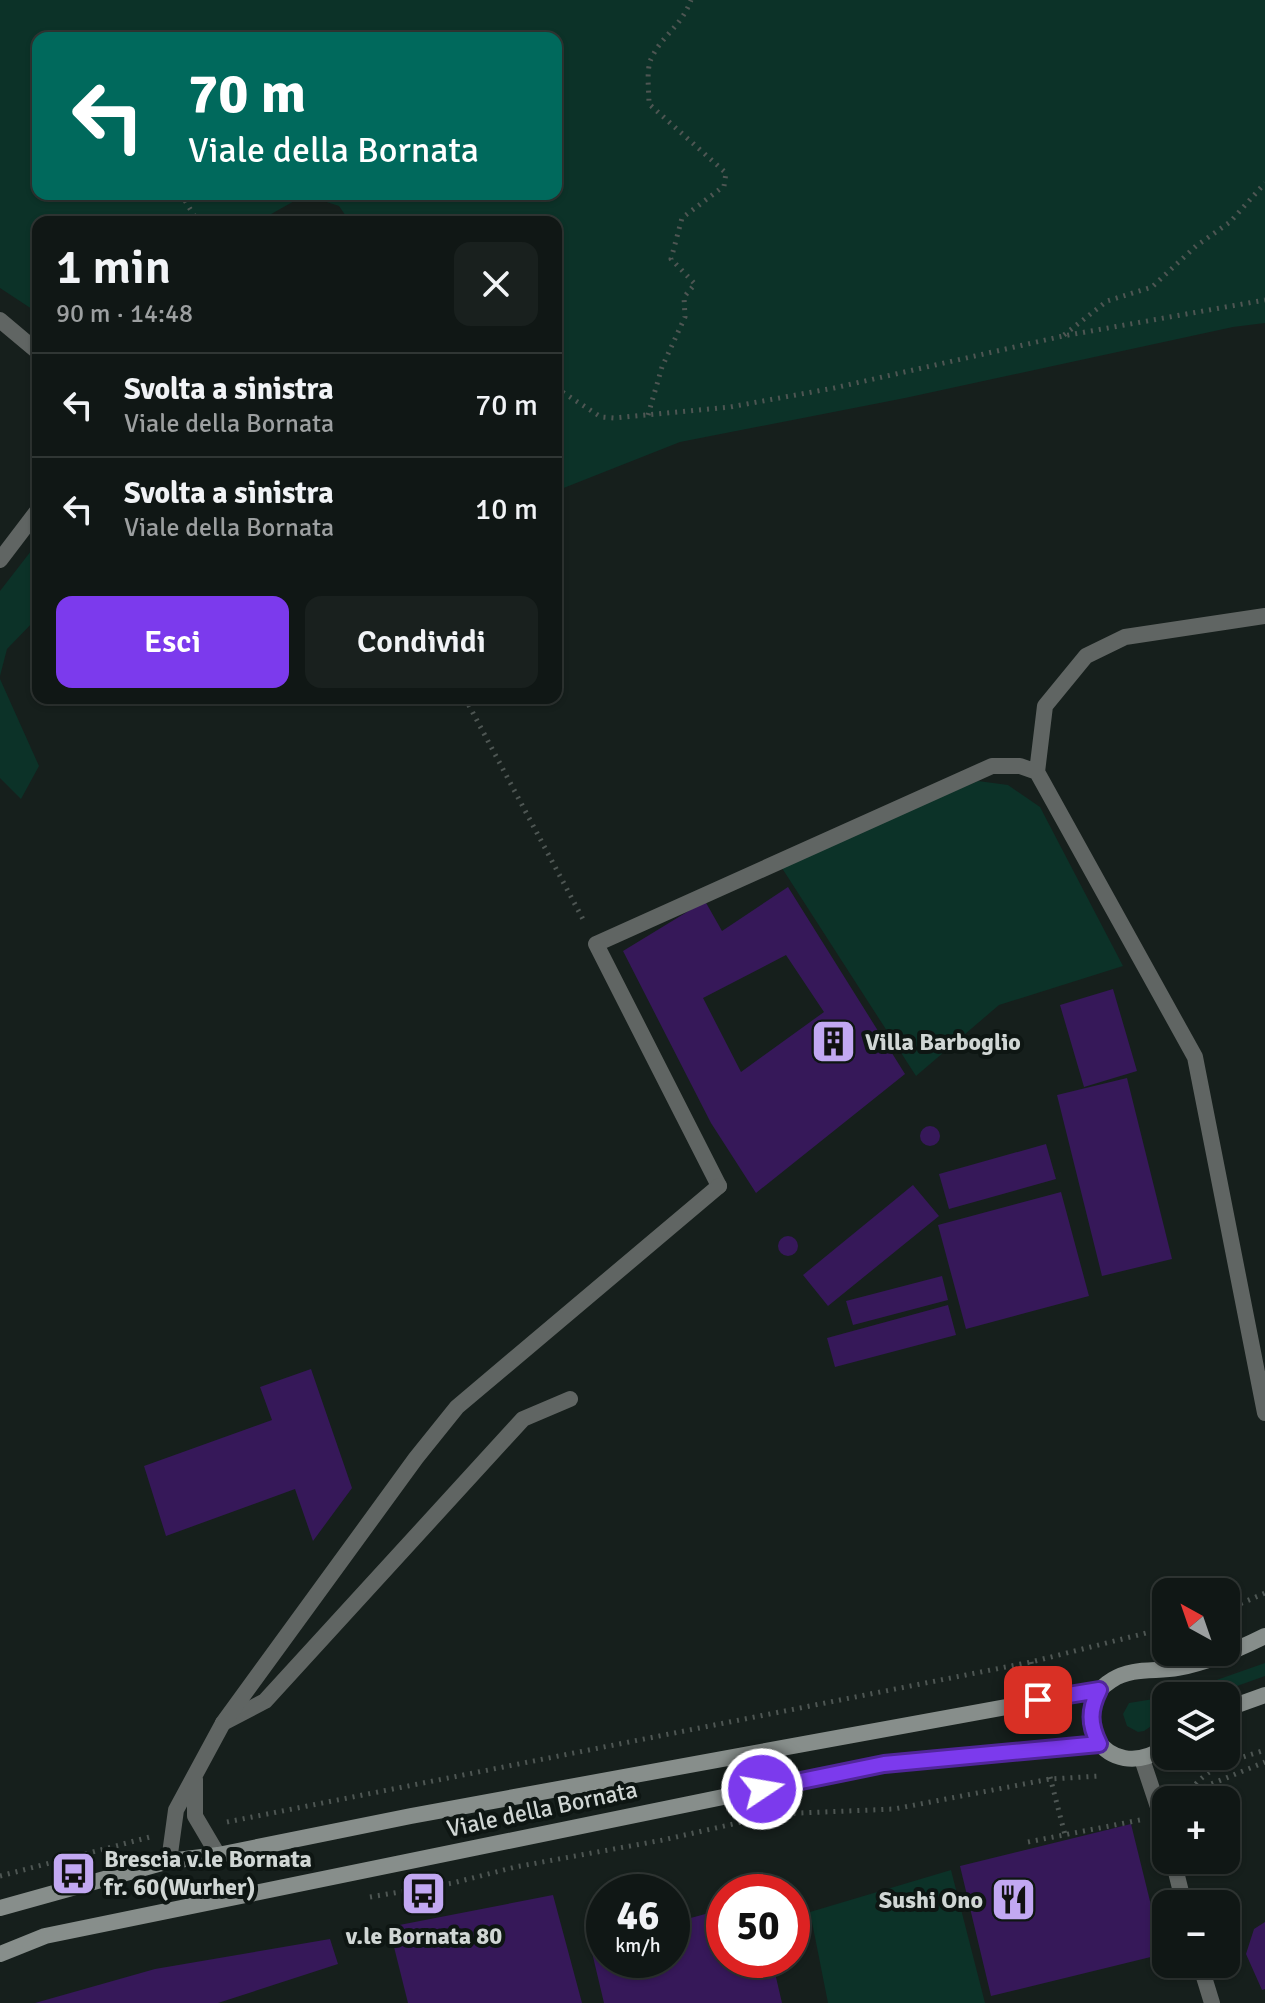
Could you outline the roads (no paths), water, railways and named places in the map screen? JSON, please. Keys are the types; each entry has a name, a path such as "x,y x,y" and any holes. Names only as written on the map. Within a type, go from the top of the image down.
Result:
{"main road":[{"name":"Viale della Bornata","path":"0,1908 169,1861 218,1855 426,1813 1099,1690 1126,1673 1158,1671 1203,1662 1265,1636"},
{"path":"1099,1690 1091,1711 1099,1744"},
{"path":"1240,1704 1265,1695"},
{"name":"Viale della Bornata","path":"0,1954 45,1936 884,1764 1099,1744 1111,1754 1126,1760 1142,1759"},
{"path":"1142,1759 1152,1754"}],"street":[{"path":"0,320 32,347"},
{"path":"0,560 32,518"},
{"path":"1265,616 1125,637 1086,656 1045,706 1037,772 1195,1057 1265,1413"},
{"path":"169,1861 176,1810 223,1723 416,1458 457,1407 719,1186 596,944 992,766 1020,766 1037,772"},
{"path":"223,1723 265,1701 523,1419 570,1399"},
{"path":"1142,1759 1152,1789"},
{"path":"195,1778 195,1816 218,1855"},
{"path":"1204,1978 1212,2003"}],"place":[{"name":"Villa Barboglio","path":"834,1042"},
{"name":"Brescia v.le Bornata fr. 60(Wurher)","path":"73,1873"},
{"name":"v.le Bornata 80","path":"424,1894"},
{"name":"Sushi Ono","path":"1014,1900"}]}
